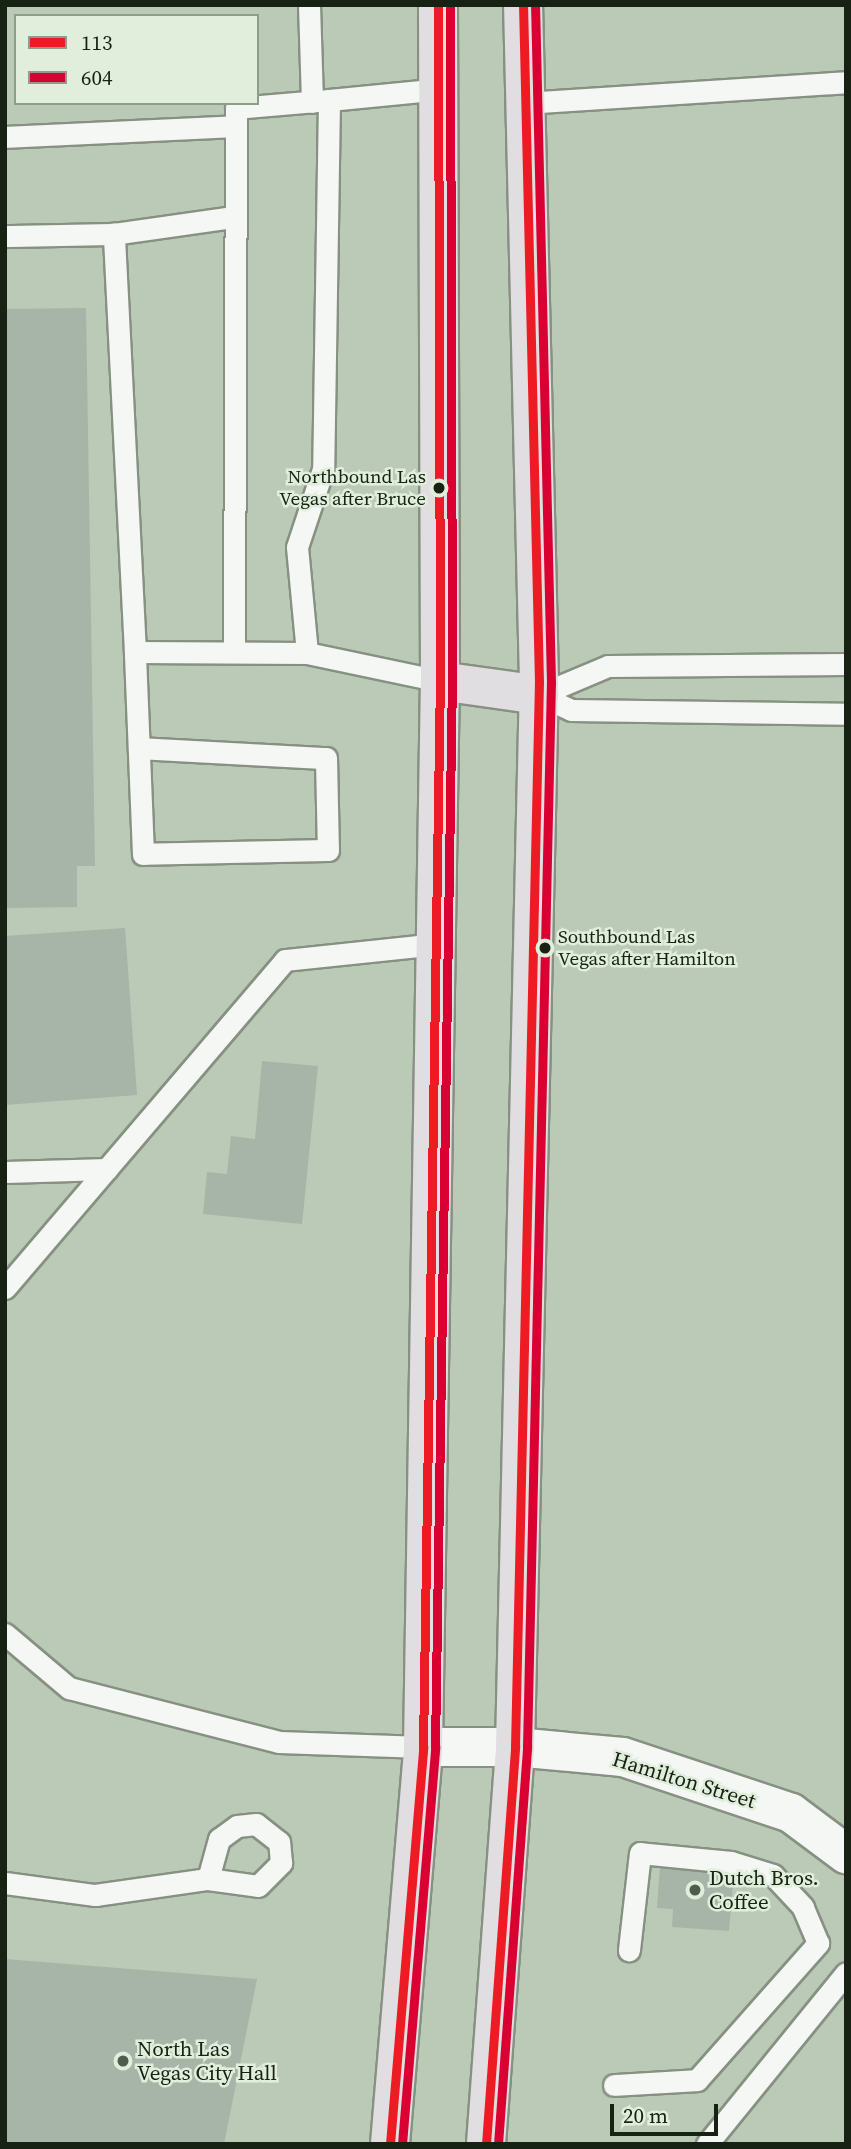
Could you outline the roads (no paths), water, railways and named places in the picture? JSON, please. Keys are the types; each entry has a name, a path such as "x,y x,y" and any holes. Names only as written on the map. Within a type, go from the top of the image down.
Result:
{"main road":[{"path":"390,2144 423,1747 440,681 441,89 438,5"},
{"path":"486,2144 515,1747 539,695 523,5"},
{"path":"440,681 539,695"}],"street":[{"name":"Hamilton Street","path":"423,1747 515,1747 623,1757 791,1813 846,1854"}],"lane":[{"path":"307,653 297,547 323,469 321,101 309,5"},
{"path":"524,103 846,82"},
{"path":"234,652 236,108 441,89"},
{"path":"5,137 236,126"},
{"path":"5,236 114,234 234,217"},
{"path":"114,234 143,854 328,850 326,758 139,748"},
{"path":"135,652 307,653 440,681"},
{"path":"539,695 608,666 846,664"},
{"path":"539,695 571,710 846,714"},
{"path":"5,1288 285,960 436,944"},
{"path":"5,1172 107,1169"},
{"path":"5,1634 69,1688 279,1742 423,1747"},
{"path":"614,2085 697,2080 818,1943 803,1907 773,1875 732,1862 639,1853 629,1950"},
{"path":"5,1883 95,1895 208,1879"},
{"path":"707,2144 846,1973"}],"place":[{"name":"Northbound Las Vegas after Bruce","path":"439,488"},
{"name":"Southbound Las Vegas after Hamilton","path":"545,948"},
{"name":"Dutch Bros. Coffee","path":"695,1890"},
{"name":"North Las Vegas City Hall","path":"123,2061"}]}
